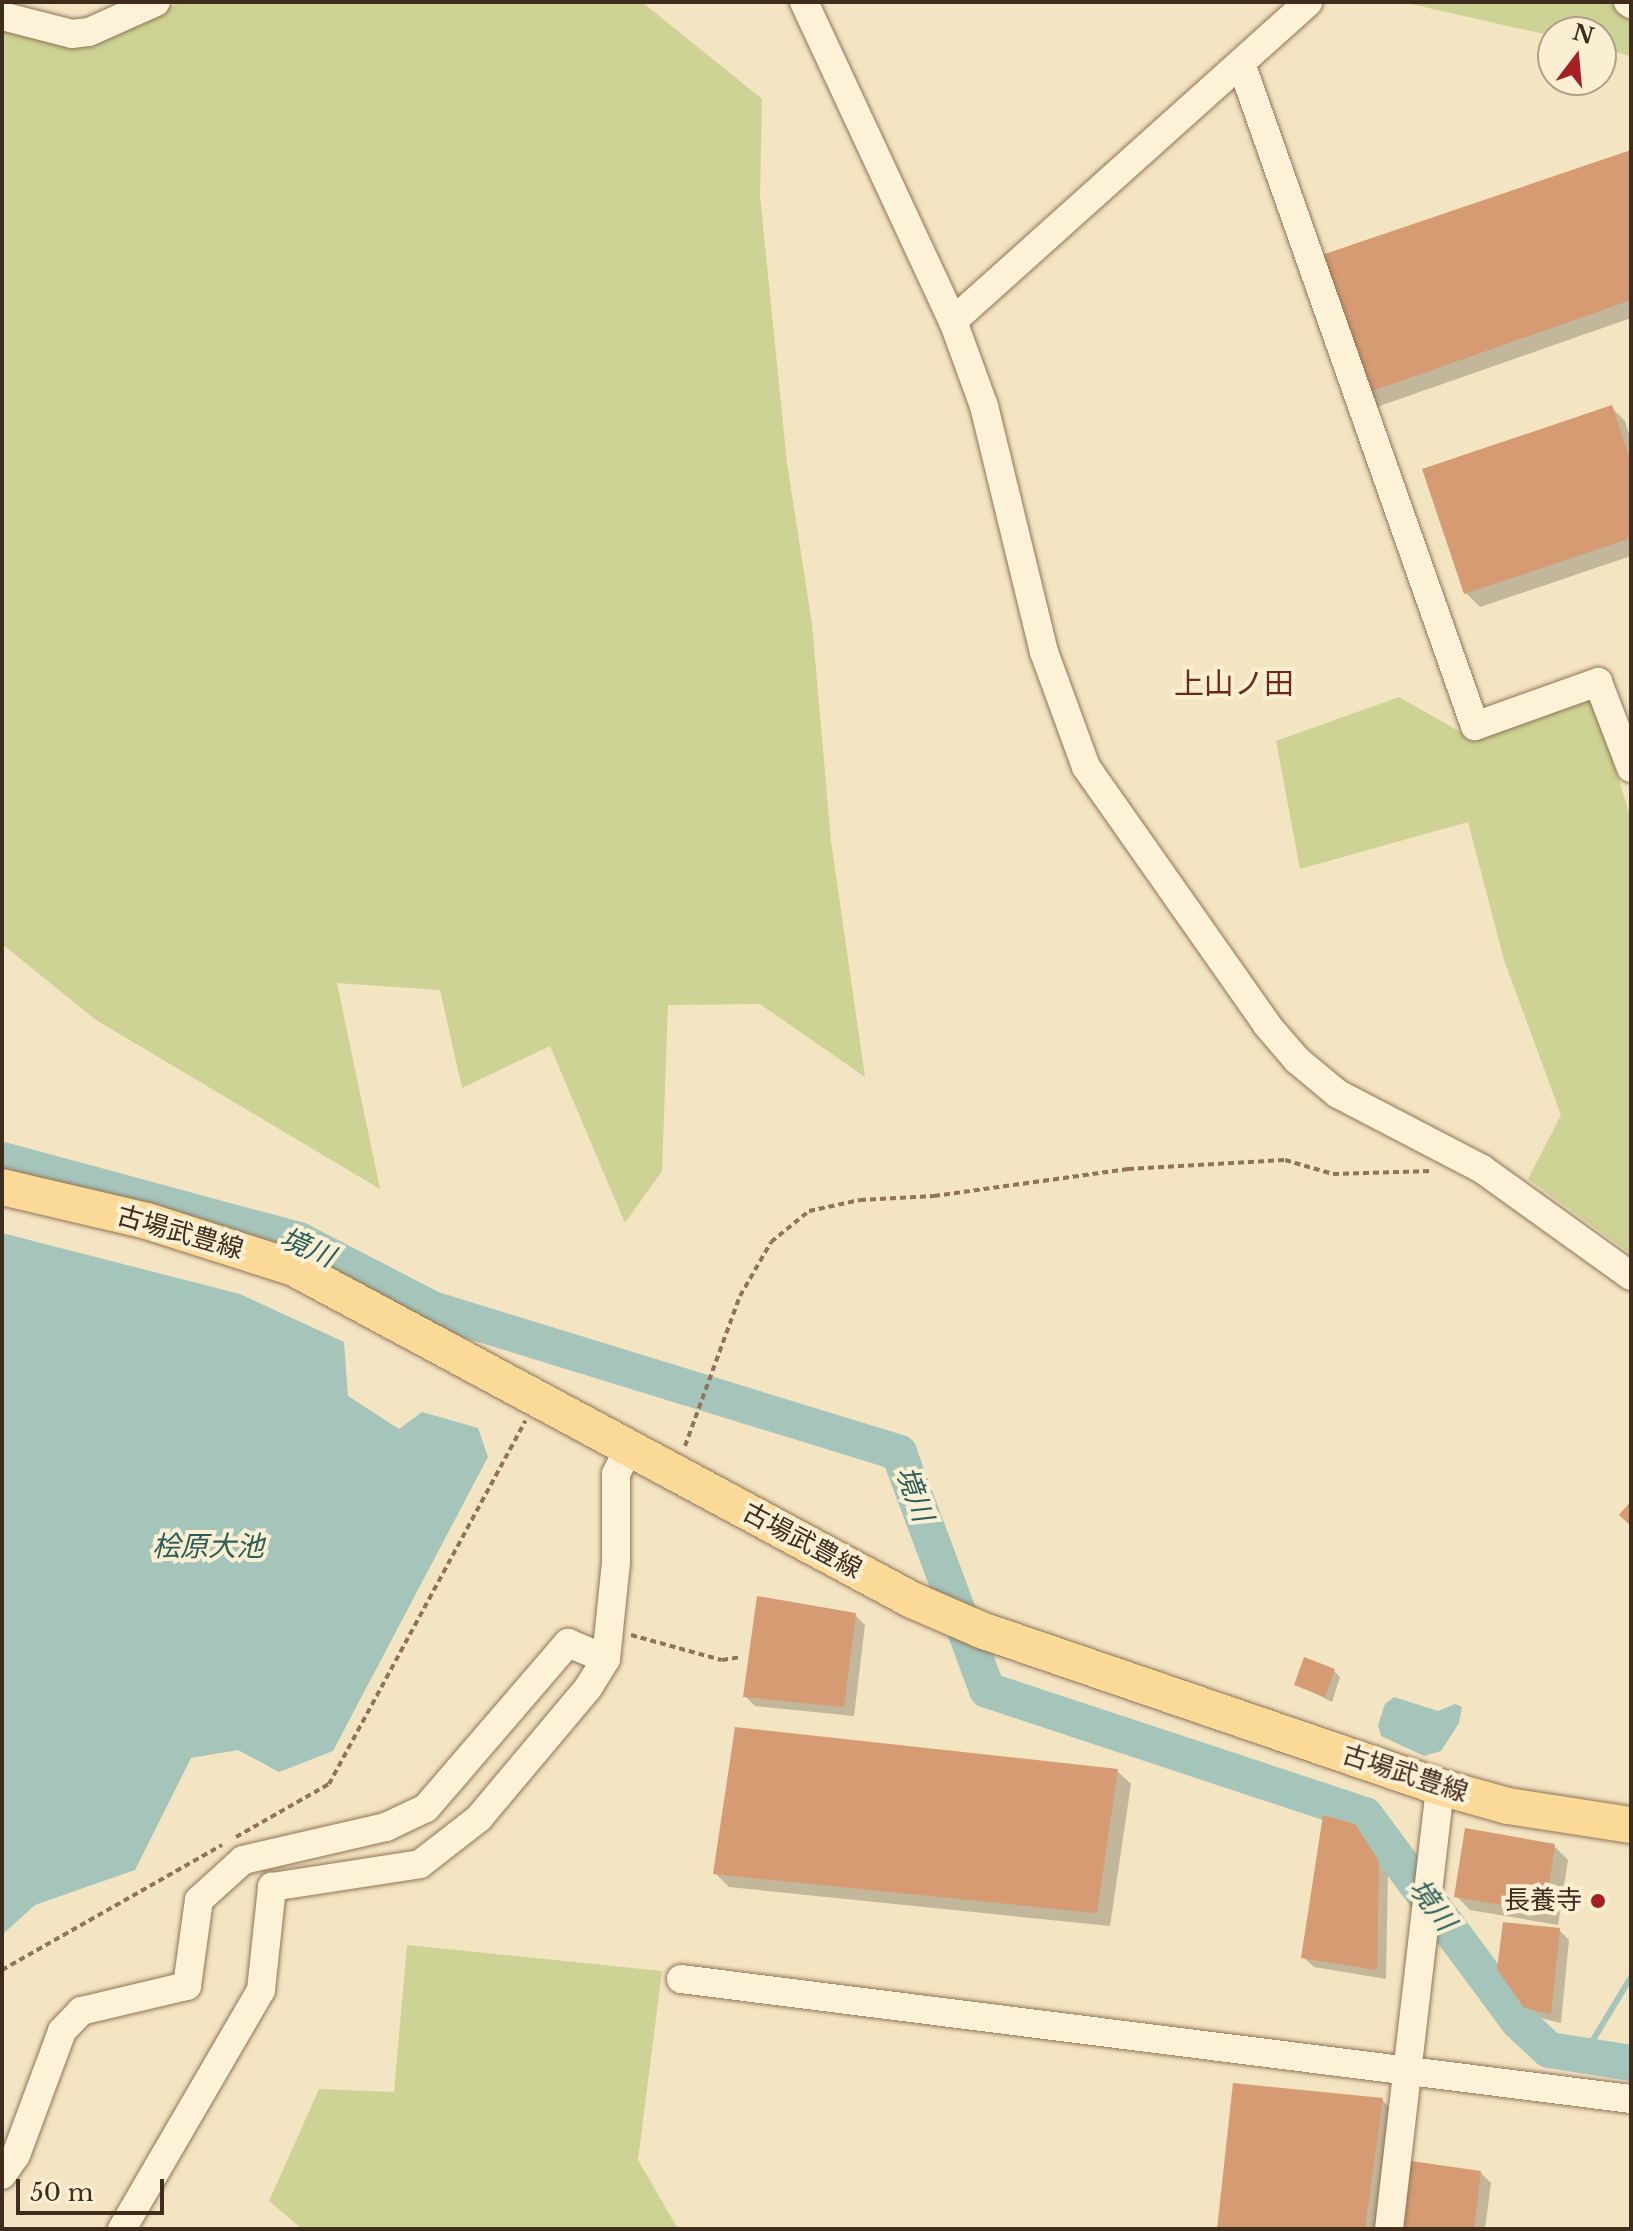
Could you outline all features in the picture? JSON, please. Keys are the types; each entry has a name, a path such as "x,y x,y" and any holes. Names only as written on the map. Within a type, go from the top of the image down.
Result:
{"main road":[{"name":"古場武豊線","path":"2,1187 147,1221 294,1268 912,1600 981,1630 1440,1787 1508,1806 1631,1825"}],"street":[{"path":"2,16 72,34 89,32 156,2"},
{"path":"804,2 953,321 984,406 1061,709 1086,767 1267,1025 1338,1094 1482,1169 1631,1276"},
{"path":"953,321 1242,66 1308,2"},
{"path":"1242,66 1475,726 1598,682 1631,768"},
{"path":"122,2229 261,1990 272,1887 420,1864 479,1818 507,1788 606,1659 616,1474 629,1447"},
{"path":"2,2175 16,2155 62,2031 81,2011 187,1986 199,1900 243,1860 386,1827 426,1808 568,1643 606,1659"},
{"path":"1389,2229 1440,1787"},
{"path":"681,1979 1631,2099"}],"path":[{"path":"675,1473 740,1296 771,1242 809,1211 860,1200 934,1196 1128,1169 1285,1160 1333,1174 1437,1171"},
{"path":"2,1970 329,1784 532,1408"},
{"path":"609,1629 722,1660 742,1657"}],"green space":[{"path":"180,2 642,2 762,99 760,196 787,463 812,624 831,841 865,1077 760,1004 668,1005 662,1171 625,1223 550,1046 462,1088 440,990 337,983 380,1189 96,1020 2,944 2,29 110,36"},
{"path":"1402,2 1609,2 1631,18 1631,57 1617,52 1617,16 1537,16 1537,32"},
{"path":"1399,697 1471,738 1593,697 1631,819 1631,1254 1528,1179 1561,1115 1504,960 1468,822 1300,869 1276,741"},
{"path":"407,1945 662,1971 638,2160 677,2227 688,2229 302,2229 269,2201 319,2089 394,2092"}],"water":[{"name":"桧原大池","path":"2,1233 240,1294 344,1342 348,1396 399,1429 422,1412 478,1428 488,1457 333,1751 279,1772 238,1750 191,1758 135,1870 35,1905 2,1935"},
{"path":"1394,1697 1438,1711 1455,1704 1462,1707 1459,1723 1441,1751 1424,1756 1381,1736 1378,1725 1385,1704"}],"building":[{"path":"1631,150 1631,300 1358,396 1310,259"},
{"path":"1612,405 1631,463 1631,538 1464,594 1422,469"},
{"path":"1631,1501 1631,1526 1619,1515"},
{"path":"757,1596 856,1613 844,1707 743,1697"},
{"path":"1304,1657 1335,1669 1325,1697 1294,1685"},
{"path":"735,1727 1118,1769 1097,1913 713,1874"},
{"path":"1323,1815 1355,1824 1379,1861 1377,1970 1301,1958"},
{"path":"1465,1828 1555,1844 1545,1912 1454,1897"},
{"path":"1503,1922 1560,1928 1551,2014 1524,2008 1497,1969"},
{"path":"1233,2083 1383,2098 1365,2229 1217,2229"},
{"path":"1397,2159 1481,2171 1474,2229 1388,2229"}],"waterway":[{"name":"境川","path":"2,1160 299,1240 432,1309 899,1453 987,1690 1365,1815 1519,2022 1549,2050 1631,2063"},
{"path":"1584,2055 1631,1977"}],"place":[{"name":"長養寺","path":"1598,1901"}],"district":[{"name":"上山ノ田","path":"1234,684"}]}
